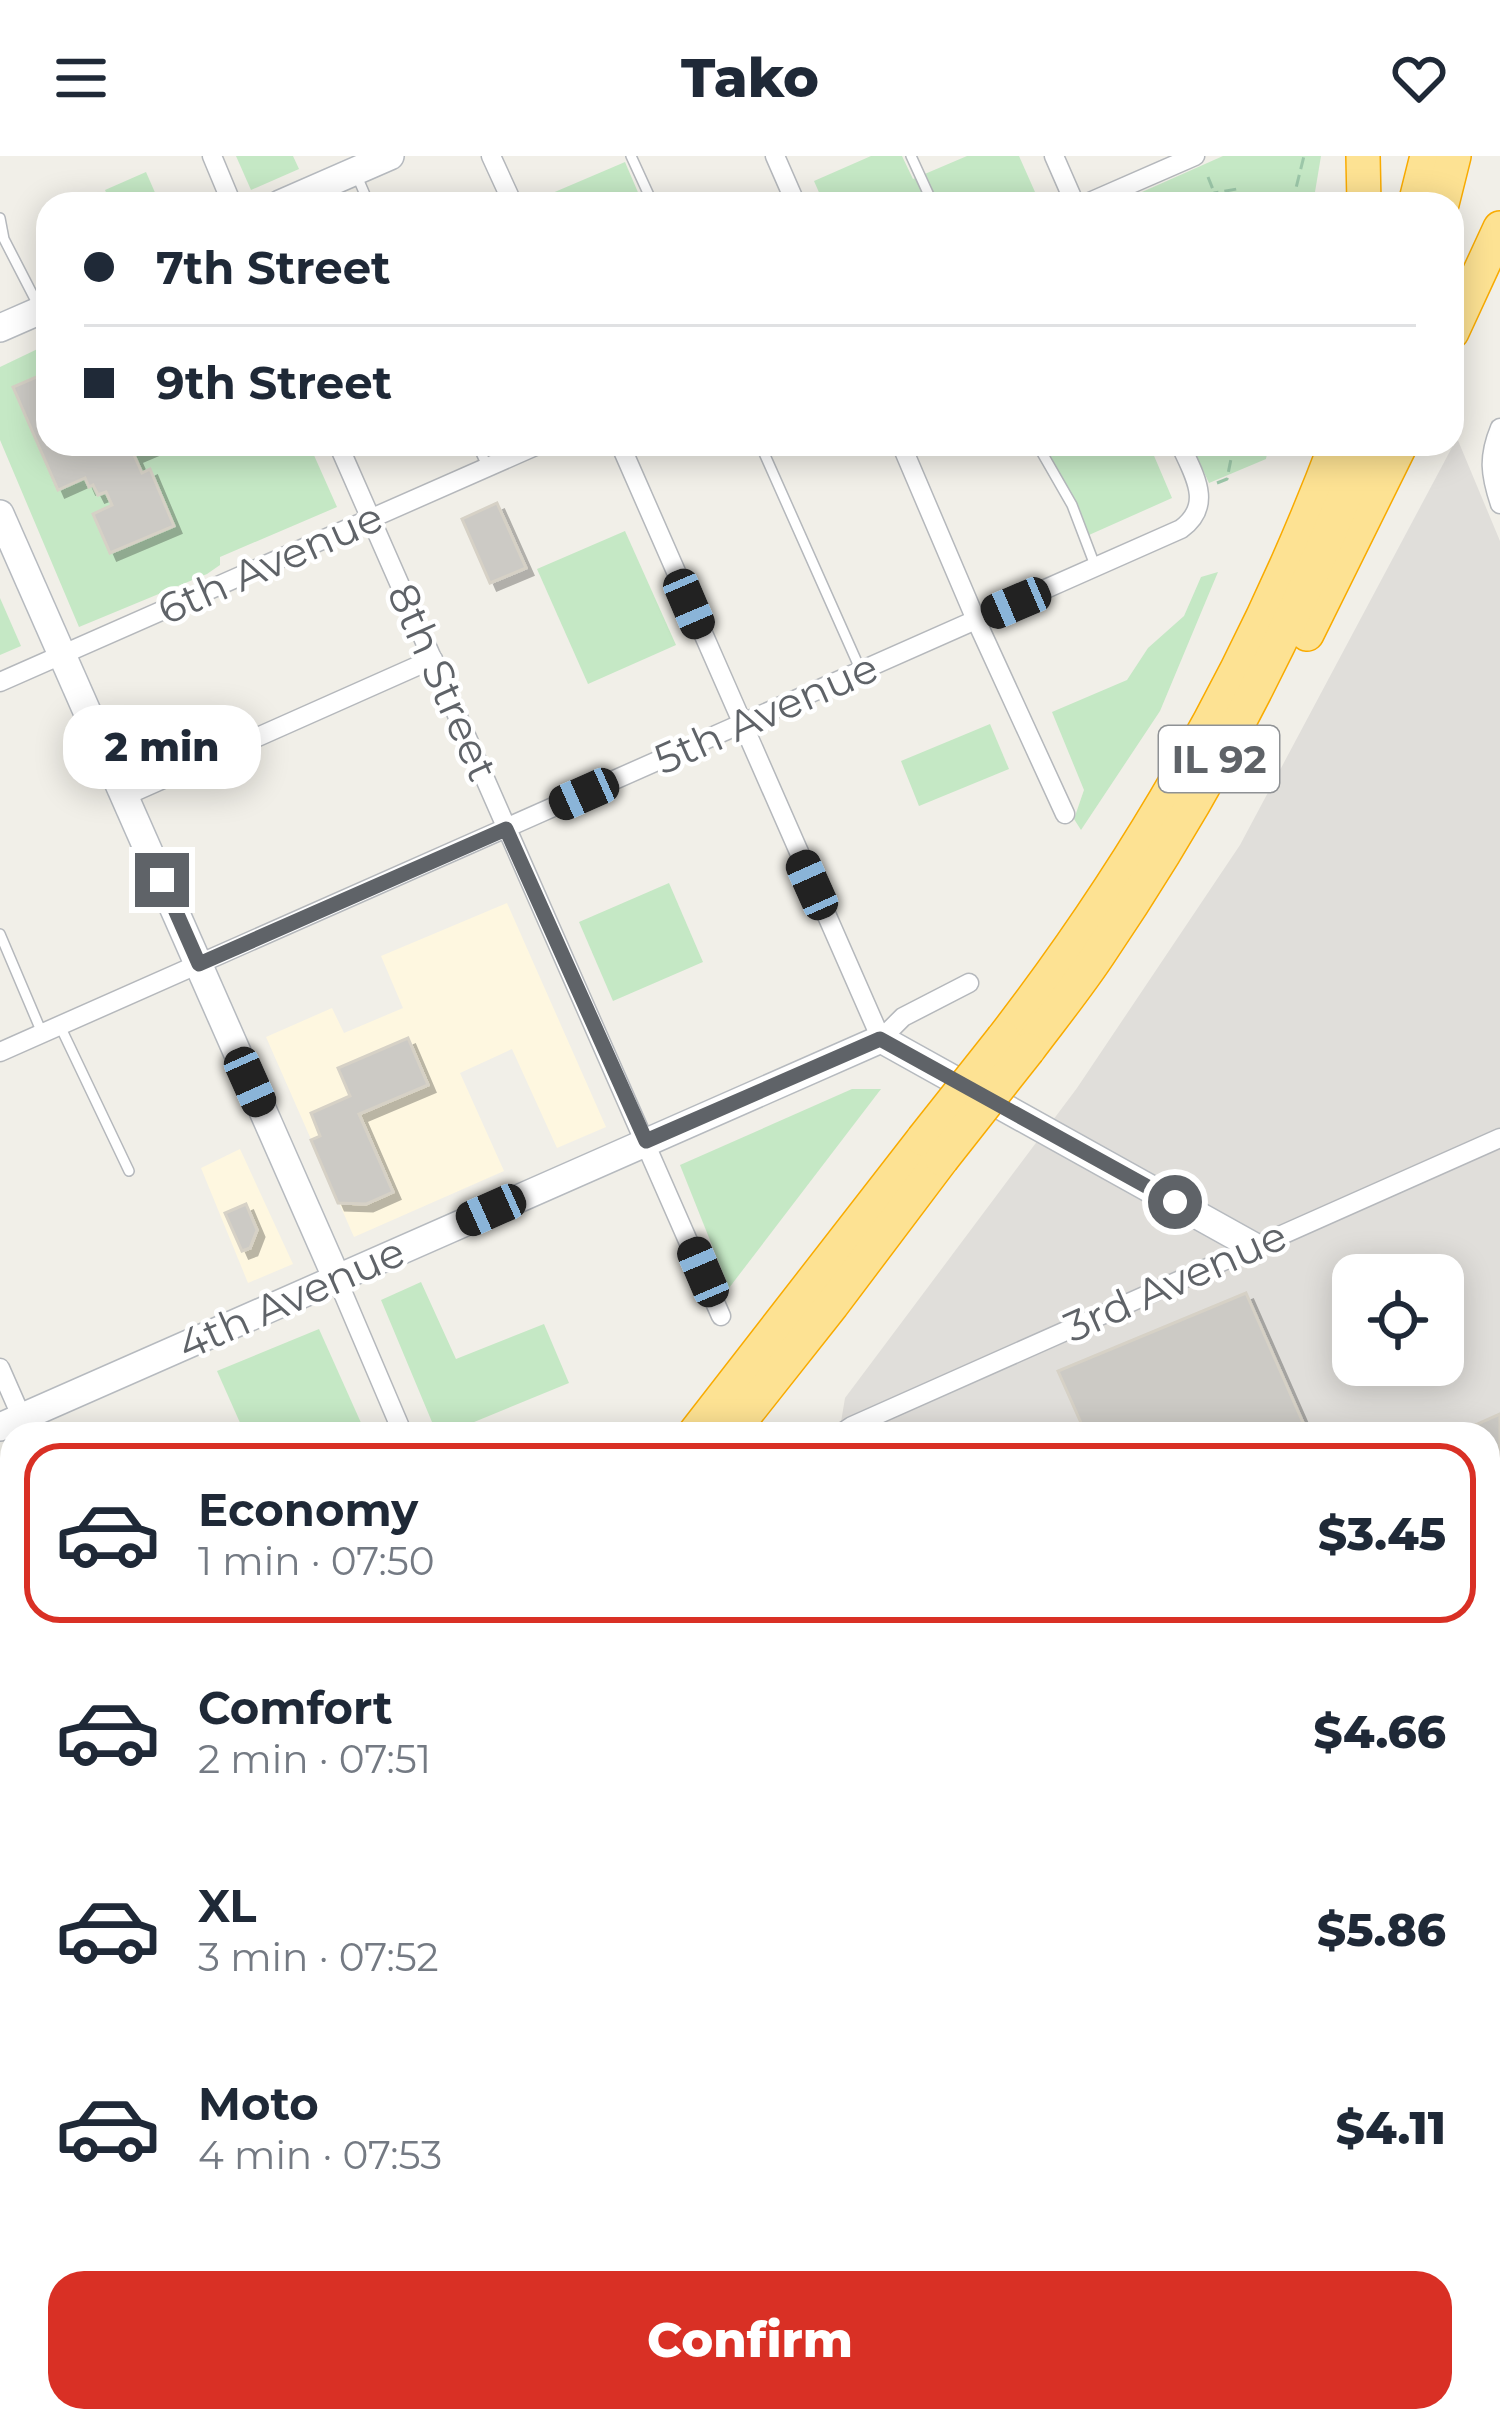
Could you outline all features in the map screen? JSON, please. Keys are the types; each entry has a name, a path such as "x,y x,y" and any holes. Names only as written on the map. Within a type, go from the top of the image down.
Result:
{"highway":[{"path":"1363,156 1364,192"},
{"path":"1418,192 1427,156"},
{"path":"1445,192 1454,156"},
{"path":"1464,306 1500,228"},
{"path":"1273,594 1315,456"},
{"name":"IL 92","path":"1016,1044 1206,728 1273,594 1331,456"},
{"name":"IL 92","path":"704,1422 1016,1044 1100,953 1190,810 1256,690 1316,564 1360,456"},
{"path":"1190,810 1272,694 1306,636 1395,456"},
{"name":"IL 92","path":"739,1422 832,1305 933,1149"}],"street":[{"path":"212,156 227,192"},
{"path":"307,192 390,156"},
{"path":"491,156 508,192"},
{"path":"775,156 791,192"},
{"path":"1054,156 1070,192"},
{"path":"1112,192 1195,156"},
{"path":"0,328 36,312"},
{"path":"1500,428 1490,452 1500,504"},
{"name":"8th Street","path":"343,456 722,1316"},
{"name":"6th Avenue","path":"0,682 514,456"},
{"path":"625,456 880,1039 1253,1246"},
{"path":"906,456 1065,814"},
{"path":"1185,456 1198,489"},
{"name":"5th Avenue","path":"0,1052 1181,530 1198,513 1198,489"},
{"path":"0,514 398,1422"},
{"path":"124,796 433,659"},
{"name":"4th Avenue","path":"25,1422 880,1039 903,1017 969,983"},
{"name":"3rd Avenue","path":"864,1422 1500,1138"},
{"path":"0,1368 15,1422"}],"lane":[{"path":"631,156 648,192"},
{"path":"911,156 928,192"},
{"path":"355,171 364,192"},
{"path":"0,218 4,239 36,294"},
{"path":"482,456 488,468"},
{"path":"765,456 861,671"},
{"path":"1043,456 1072,505 1096,568"},
{"path":"0,934 129,1172"}],"path":[{"path":"1295,192 1304,156"},
{"path":"1208,177 1214,192"},
{"path":"1198,489 1227,479 1232,456"}],"shaded area":[{"path":"1464,455 1500,541 1500,1422 841,1422 845,1398 1077,1088 1240,845 1447,456"},
{"path":"507,903 606,1127 557,1148 512,1049 460,1073 504,1171 354,1237 266,1037 332,1008 344,1033 403,1008 381,956"},
{"path":"240,1149 293,1264 248,1283 201,1168"}],"green space":[{"path":"236,156 293,156 299,169 251,190"},
{"path":"871,156 902,156 913,179 967,156 1019,156 1035,192 819,192 814,181"},
{"path":"1223,156 1321,156 1315,192 1142,192"},
{"path":"625,162 638,192 555,192"},
{"path":"146,172 155,192 106,192"},
{"path":"36,350 36,456 314,456 337,507 220,557 220,565 207,574 79,627 0,440 0,367"},
{"path":"1050,456 1154,456 1172,498 1089,535"},
{"path":"1197,456 1267,456 1266,459 1209,483"},
{"path":"625,531 676,645 588,684 537,569"},
{"path":"1218,572 1160,711 1081,830 1074,819 1084,790 1052,712 1127,680 1148,648 1184,616 1201,577"},
{"path":"0,598 21,646 0,655"},
{"path":"990,724 1009,769 919,806 901,761"},
{"path":"669,883 703,962 613,1001 579,922"},
{"path":"852,1089 881,1089 729,1288 680,1165"},
{"path":"421,1282 456,1359 544,1324 569,1383 474,1422 432,1422 381,1300"},
{"path":"319,1329 361,1422 240,1422 217,1371"}],"building":[{"path":"36,377 36,440 13,387"},
{"path":"43,456 134,456 142,473 150,469 174,526 110,553 93,514 112,505 106,492 98,495 85,478 58,490"},
{"path":"497,503 526,568 490,583 462,519"},
{"path":"408,1038 428,1085 359,1114 393,1192 366,1204 338,1203 311,1140 320,1136 311,1113 350,1096 338,1068"},
{"path":"246,1204 257,1230 250,1248 242,1251 225,1213"},
{"path":"1246,1293 1303,1422 1081,1422 1058,1371"}],"route":[{"path":"162,880 199,964 506,829 646,1141 880,1039 1175,1202"}]}
